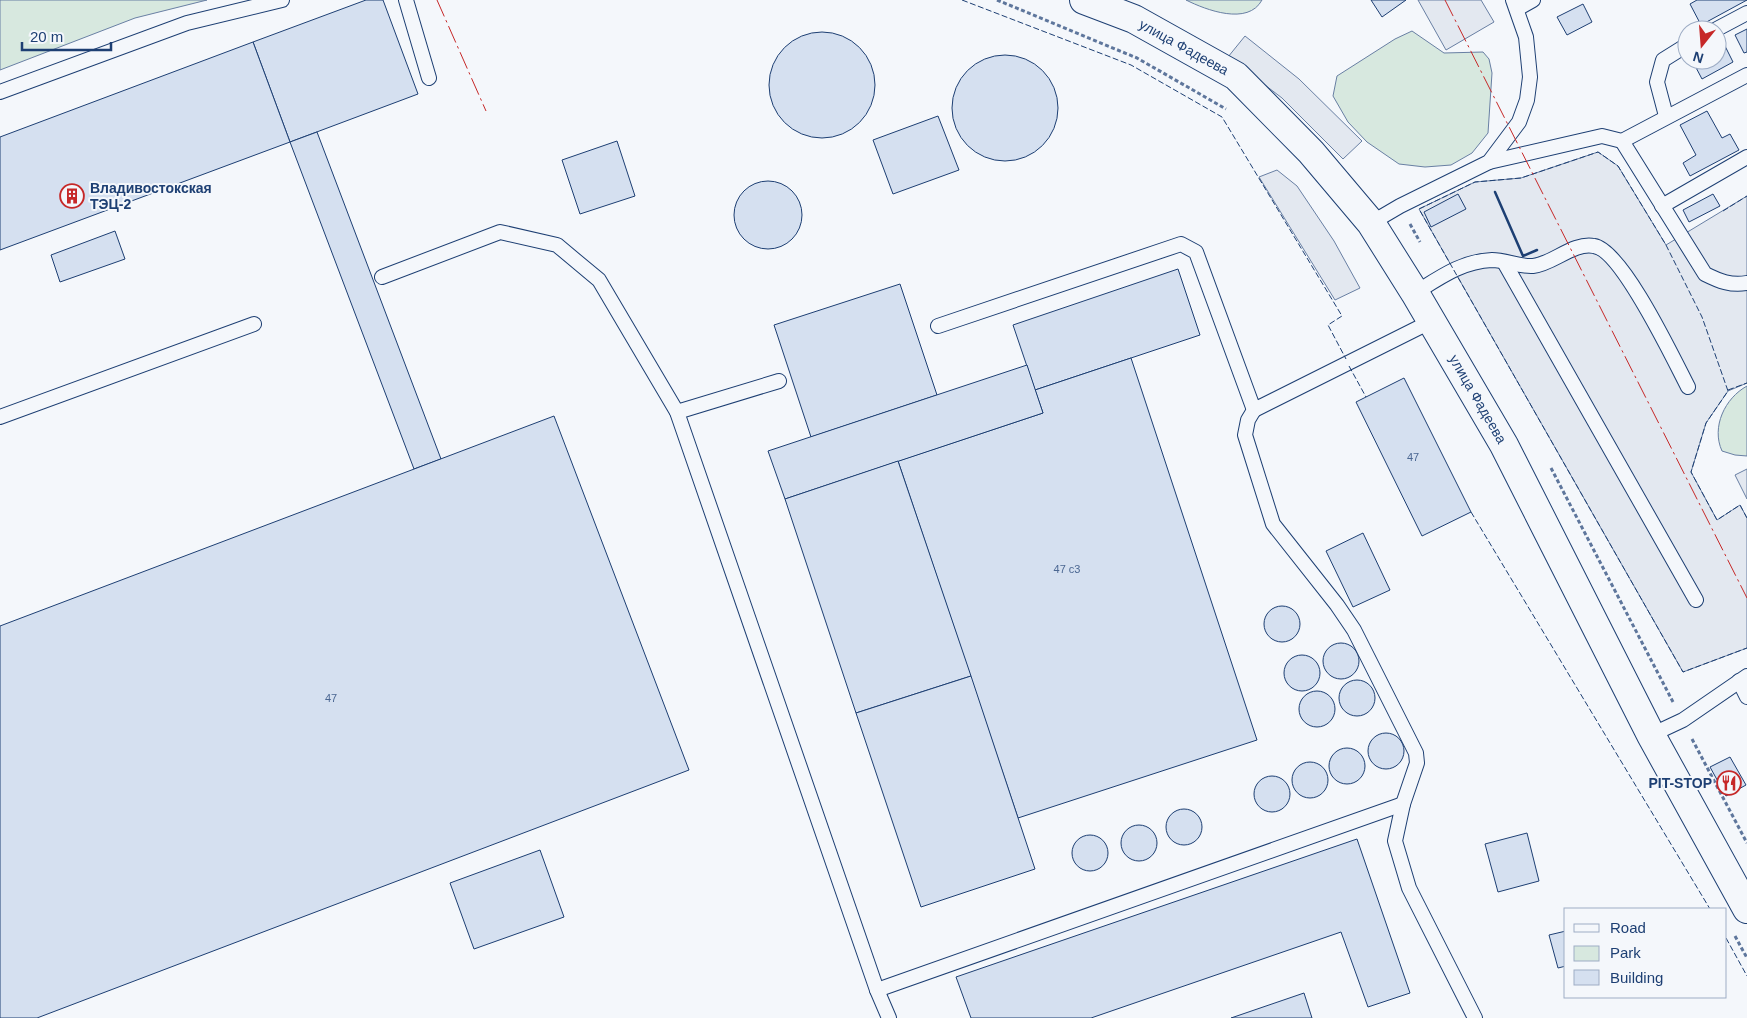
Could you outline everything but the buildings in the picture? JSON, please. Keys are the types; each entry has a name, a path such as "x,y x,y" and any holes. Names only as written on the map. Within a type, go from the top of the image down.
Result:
{"main road":[{"name":"улица Фадеева","path":"1084,0 1134,19 1236,76 1311,152 1371,223 1416,293 1518,470 1651,735 1747,909"}],"lane":[{"path":"0,92 187,22 282,0"},
{"path":"406,0 429,78"},
{"path":"1489,162 1519,122 1526,100 1530,77 1529,58 1526,37 1515,4 1533,0"},
{"path":"1727,24 1747,13"},
{"path":"1666,116 1657,82 1662,60 1677,51"},
{"path":"1371,223 1400,206 1489,162 1602,136 1622,141 1666,116 1747,75"},
{"path":"1622,141 1705,274 1720,282 1736,285 1747,283"},
{"path":"1662,206 1747,157"},
{"path":"382,277 500,232 557,245 599,280 677,412 877,990 889,1018"},
{"path":"938,326 1181,244 1196,252 1254,410"},
{"path":"1416,293 1466,264 1493,260 1525,266 1536,266 1585,245 1601,248 1624,272 1688,387"},
{"path":"1504,262 1696,600"},
{"path":"1432,321 1254,410 1248,420 1245,435 1273,524 1337,605 1354,630 1416,753 1417,763 1403,804 1395,840 1409,888 1475,1018"},
{"path":"0,418 254,324"},
{"path":"677,412 779,380"},
{"path":"1651,735 1682,720 1743,678 1747,697"},
{"path":"877,990 1403,804"}],"path":[{"path":"997,0 1137,58 1230,112"}],"green space":[{"path":"0,0 207,0 135,18 0,70"},
{"path":"1186,0 1262,0 1256,8 1247,12 1226,14 1204,8"},
{"path":"1412,31 1444,53 1483,52 1489,59 1492,73 1488,133 1472,153 1451,165 1425,167 1399,164 1367,142 1348,122 1333,96 1337,76 1395,39"},
{"path":"1747,386 1747,456 1735,455 1722,451 1719,442 1719,423 1732,398"}],"shaded area":[{"path":"1418,0 1481,0 1494,22 1446,50"},
{"path":"1245,36 1299,79 1362,141 1343,159 1282,98 1228,57"},
{"path":"1598,152 1618,166 1666,245 1747,196 1747,383 1728,391 1706,423 1691,472 1717,520 1740,505 1747,518 1747,648 1683,672 1419,209 1475,182 1521,178"},
{"path":"1277,170 1297,186 1334,241 1360,288 1335,300 1259,177"},
{"path":"1747,469 1747,499 1735,475"}],"fence":[{"path":"962,0 1131,65 1222,117 1342,316 1328,325 1346,359"},
{"path":"1747,518 1740,505 1717,520 1691,472 1706,423 1728,391 1702,317 1666,245 1618,166 1598,152 1521,178 1475,182 1419,209 1683,672 1747,648"},
{"path":"1723,211 1747,196"},
{"path":"1349,366 1366,397"},
{"path":"1728,390 1747,383"},
{"path":"1471,512 1709,908"},
{"path":"1727,940 1747,976"}],"wall":[{"path":"1495,192 1523,256 1537,250"}],"power":[{"path":"437,0 486,111"},
{"path":"1445,0 1747,598"}],"place":[{"name":"Владивостокская ТЭЦ-2","path":"72,196"},
{"name":"PIT-STOP","path":"1729,783"}]}
